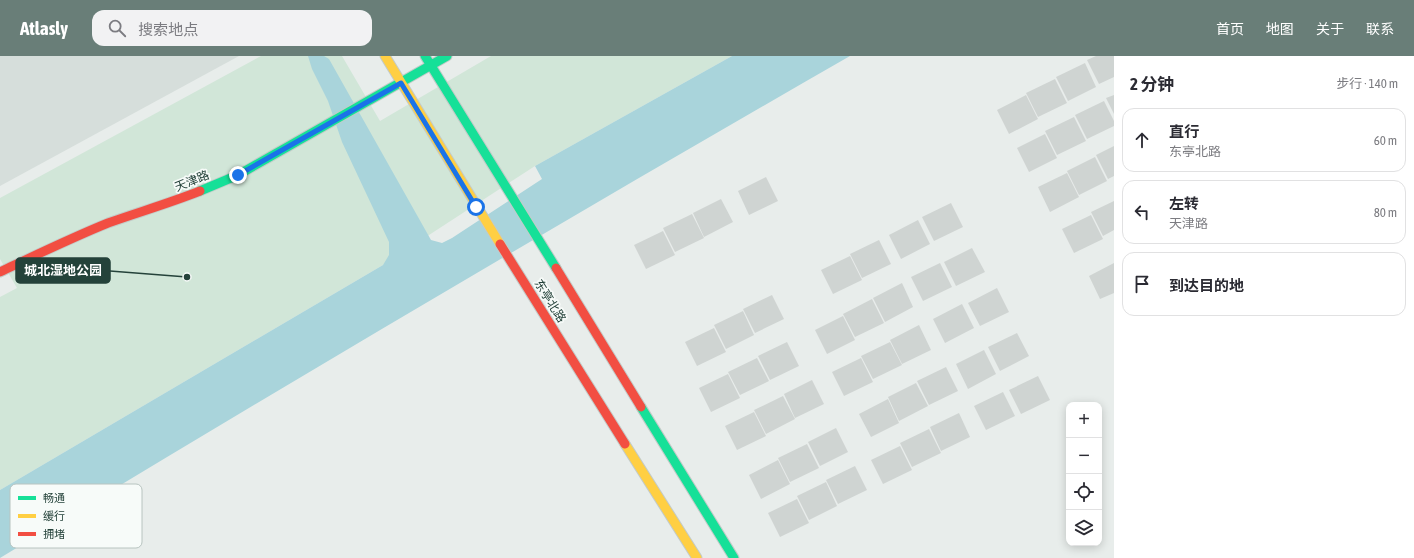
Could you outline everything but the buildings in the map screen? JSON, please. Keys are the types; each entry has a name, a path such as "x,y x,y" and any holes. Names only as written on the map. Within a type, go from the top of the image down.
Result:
{"main road":[{"name":"东亭北路","path":"385,56 476,207 697,558"},
{"name":"东亭北路","path":"425,56 734,558"},
{"name":"天津路","path":"0,272 58,244 110,223 178,200 238,175 447,56"}],"shaded area":[{"path":"0,56 239,56 0,186"}],"green space":[{"path":"261,56 342,56 380,121 491,56 732,56 535,166 383,265 0,490 0,297 17,288 0,259 0,198"}],"water":[{"path":"308,56 324,56 329,59 431,240 442,243 542,179 535,166 732,56 850,56 424,304 122,484 10,484 383,265 389,255 389,242 342,142 328,101 312,69"},
{"path":"10,484 10,548 16,548 0,558 0,490"}],"traffic: fast":[{"path":"425,56 556,268"},
{"path":"200,191 238,175 447,56"},
{"path":"641,407 734,558"}],"traffic: slow":[{"path":"385,56 500,244"},
{"path":"625,444 697,558"}],"traffic: jam":[{"path":"0,272 108,223 200,191"},
{"path":"500,244 625,444"},
{"path":"556,268 641,407"}],"place":[{"name":"城北湿地公园","path":"187,277"}],"route":[{"path":"238,175 401,83 476,207"}]}
